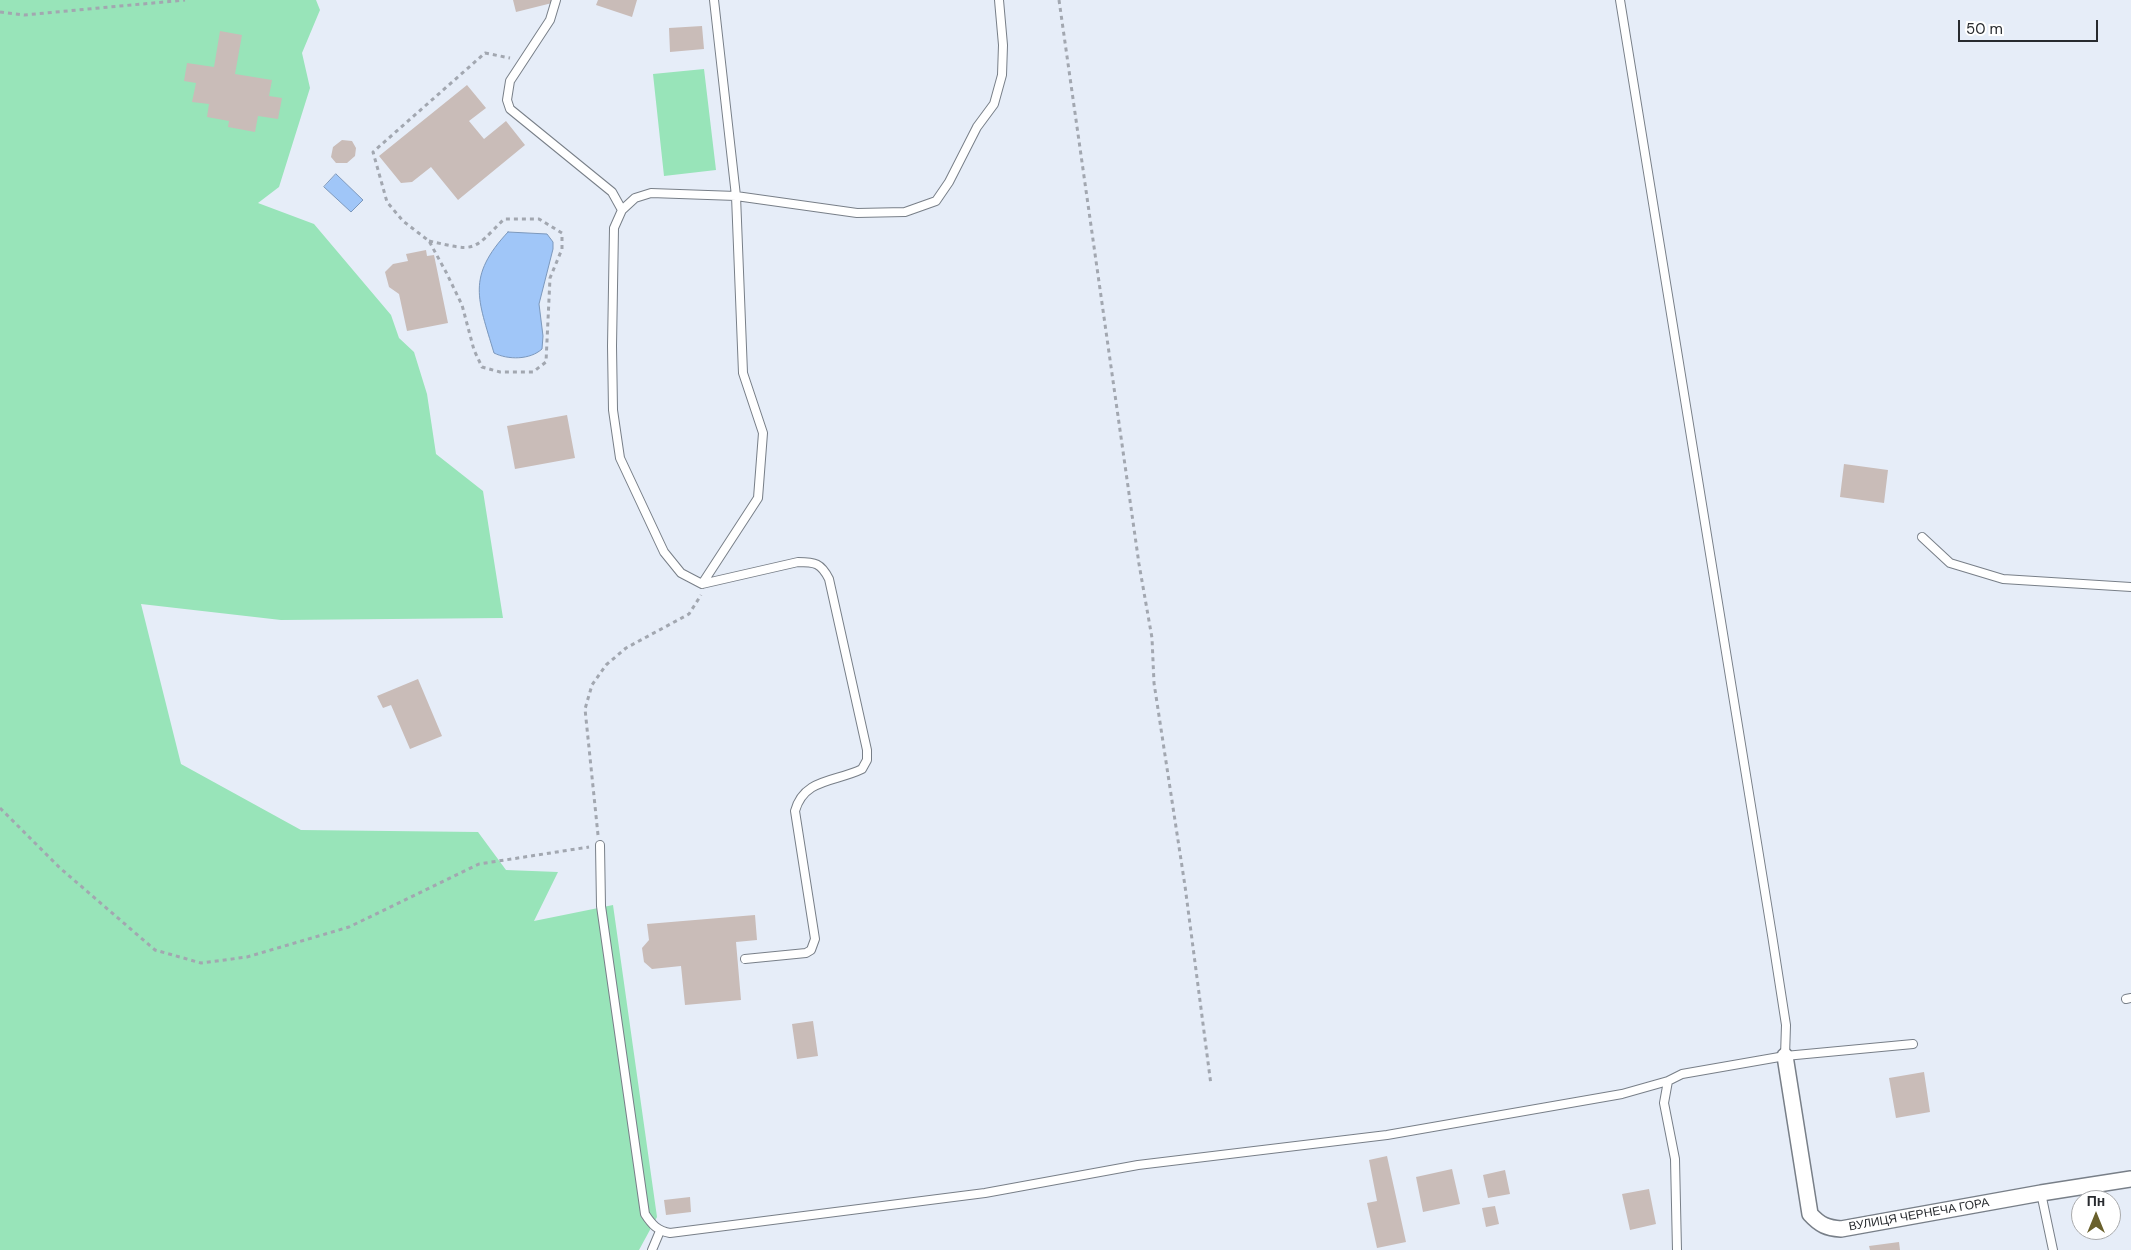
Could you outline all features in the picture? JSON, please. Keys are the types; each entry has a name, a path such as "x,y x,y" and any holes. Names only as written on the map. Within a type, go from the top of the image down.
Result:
{"street":[{"name":"ВУЛИЦЯ ЧЕРНЕЧА ГОРА","path":"1785,1056 1810,1214 1828,1228 1841,1229 2041,1192 2131,1179"}],"lane":[{"path":"556,0 550,20 510,81 507,89 507,100 510,109 612,192 622,210"},
{"path":"702,584 758,498 763,433 743,373 736,196 714,0"},
{"path":"745,959 806,953 812,950 815,939 795,810 798,799 805,791 816,785 862,769 867,760 867,750 829,579 823,568 811,562 798,562 702,584 681,573 664,552 620,458 613,410 614,228 622,210 634,198 651,193 736,196 796,206 857,213 905,212 936,201 949,182 977,127 994,104 1002,75 1003,45 999,0"},
{"path":"1620,0 1779,980 1786,1025 1785,1056"},
{"path":"1922,537 1950,563 2002,579 2131,587"},
{"path":"600,845 601,906 645,1214 660,1231 670,1233 975,1194 1138,1165 1387,1135 1612,1095 1668,1081 1682,1074 1785,1056 1913,1044"},
{"path":"1668,1081 1664,1103 1675,1159 1676,1250"},
{"path":"2041,1192 2053,1250"},
{"path":"652,1250 660,1231"}],"path":[{"path":"0,12 24,15 185,0"},
{"path":"1059,0 1139,564 1152,638 1154,682 1185,886 1211,1085"},
{"path":"429,241 462,306 474,350 482,366 500,372 532,372 546,362 550,278 562,248 562,233 539,219 504,219 479,244 465,249 429,241 403,221 388,202 373,152 486,53 523,61"},
{"path":"0,808 60,868 155,950 201,963 247,958 349,927 479,864 600,845 585,709 592,685 606,665 626,648 689,614 701,597 702,584"}],"green space":[{"path":"0,0 316,0 320,10 302,53 310,88 279,187 258,203 314,224 391,315 399,338 414,352 427,394 436,454 483,491 503,618 281,620 141,604 181,764 301,830 478,832 506,870 558,872 534,921 613,905 657,1217 639,1250 0,1250"},
{"path":"704,69 716,170 664,176 653,74"}],"water":[{"path":"336,174 363,200 351,212 324,187"},
{"path":"508,232 547,234 553,242 553,249 539,304 543,336 542,349 537,353 519,358 506,357 494,353 480,303 479,289 486,262"}],"building":[{"path":"513,0 551,0 552,3 516,12"},
{"path":"598,0 637,0 632,17 596,5"},
{"path":"702,26 704,49 670,52 669,28"},
{"path":"220,31 242,35 235,74 272,80 269,96 282,98 278,119 258,116 255,132 228,127 229,121 207,117 209,104 192,102 196,83 184,81 187,63 214,67"},
{"path":"467,85 486,108 469,121 484,139 506,121 525,145 458,200 431,167 412,182 401,183 379,156"},
{"path":"342,140 352,141 356,148 355,156 347,163 336,163 331,157 333,147"},
{"path":"426,250 427,256 434,255 448,323 407,331 399,294 389,287 385,272 393,264 408,261 406,254"},
{"path":"567,415 575,458 515,469 507,426"},
{"path":"1844,464 1888,470 1884,503 1840,497"},
{"path":"418,679 442,736 410,749 391,705 383,708 377,696"},
{"path":"755,915 757,940 736,942 741,1000 685,1005 681,966 652,969 644,962 642,948 649,940 647,924"},
{"path":"813,1021 818,1056 797,1059 792,1024"},
{"path":"1924,1072 1930,1112 1896,1118 1889,1078"},
{"path":"1387,1156 1406,1242 1377,1248 1367,1203 1377,1201 1369,1160"},
{"path":"1452,1169 1460,1204 1423,1212 1416,1177"},
{"path":"1505,1170 1510,1194 1488,1198 1483,1175"},
{"path":"1649,1189 1656,1224 1630,1230 1622,1194"},
{"path":"690,1197 691,1212 666,1215 664,1200"},
{"path":"1495,1206 1499,1224 1486,1227 1482,1208"},
{"path":"1899,1242 1900,1250 1870,1250 1869,1246"}]}
